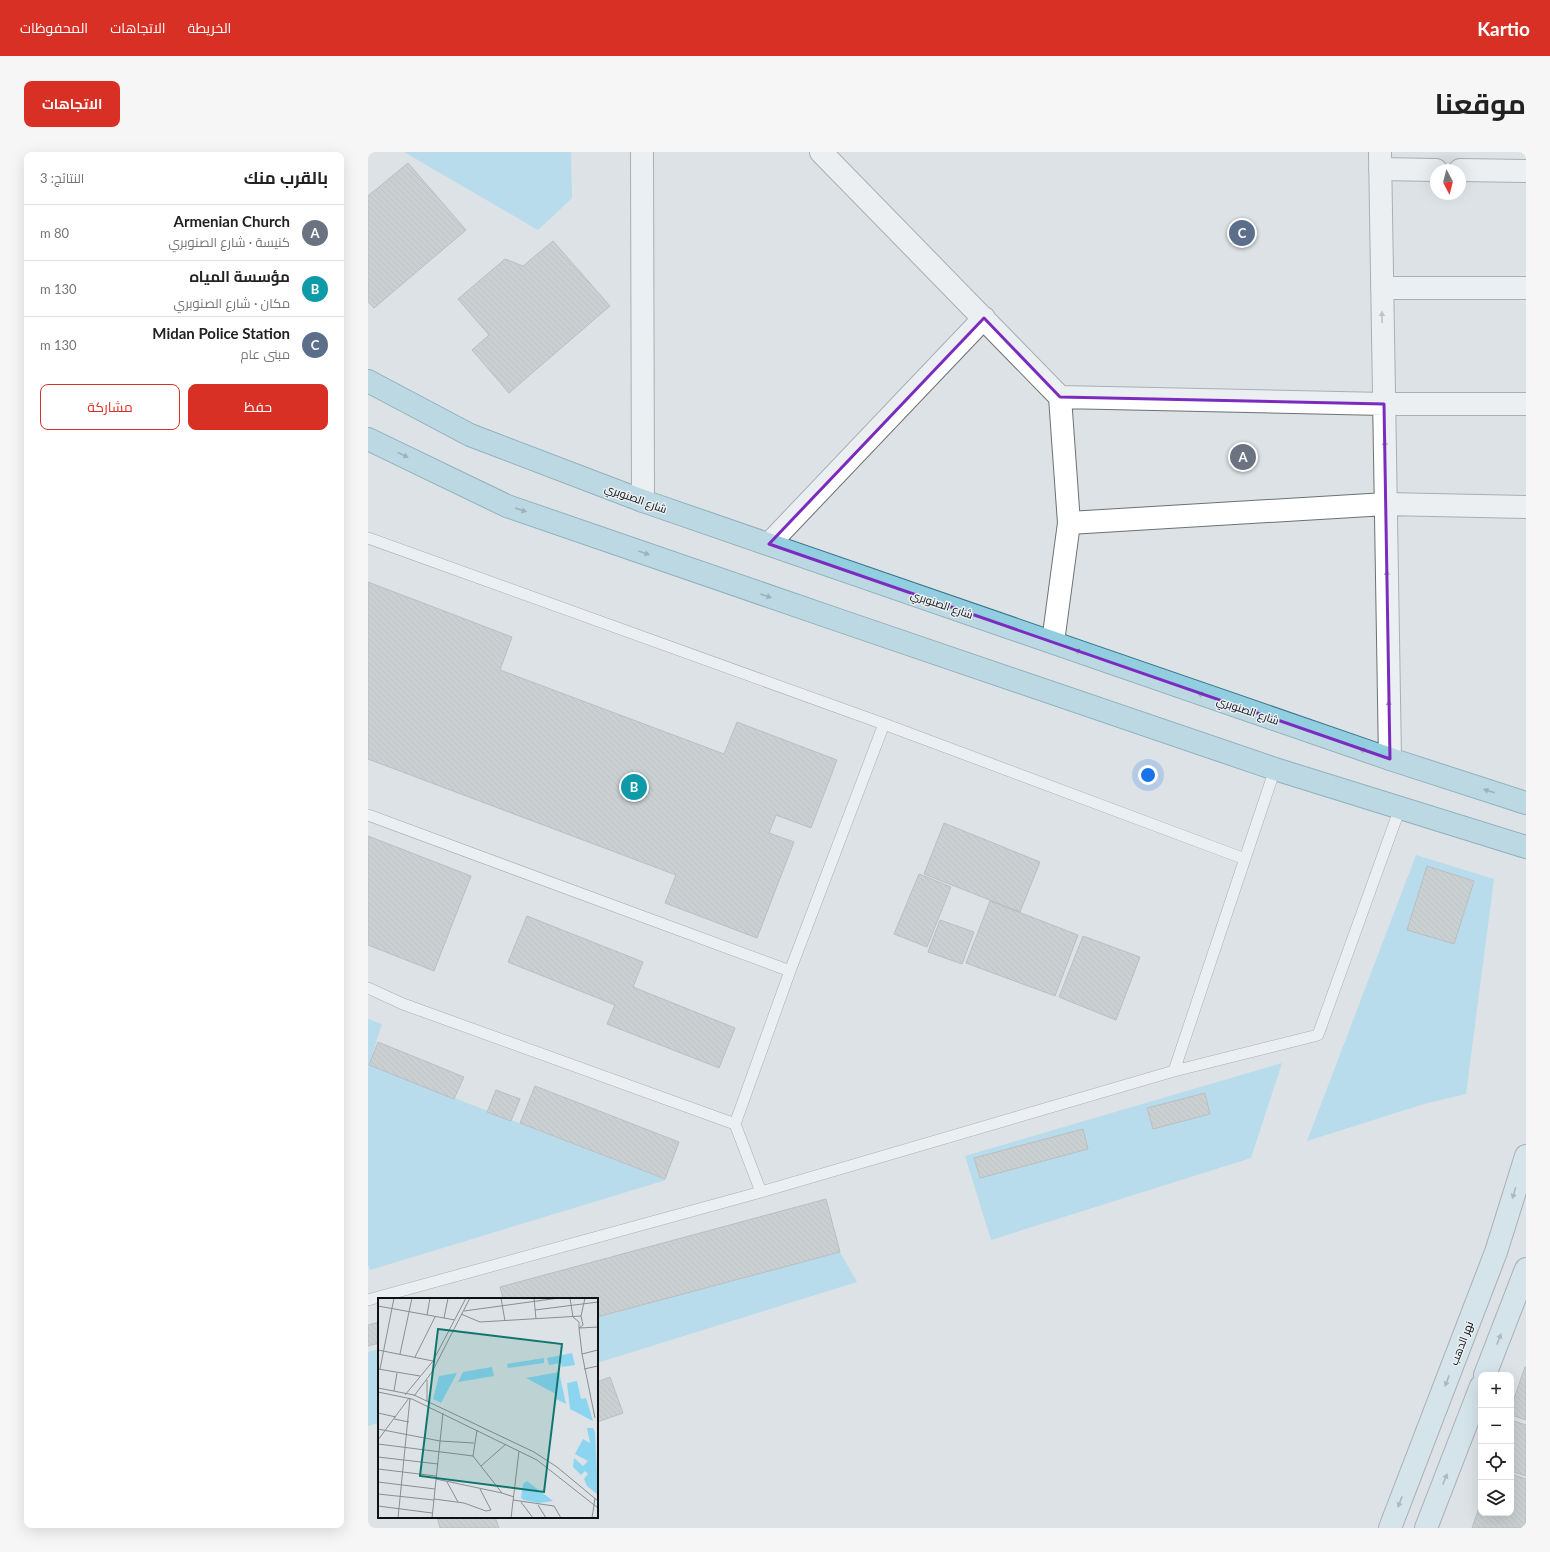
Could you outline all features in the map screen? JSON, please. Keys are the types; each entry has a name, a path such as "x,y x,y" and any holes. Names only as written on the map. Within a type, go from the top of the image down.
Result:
{"main road":[{"name":"شارع الصنوبري","path":"368,381 470,435 642,500 1390,759 1526,803"},
{"path":"368,438 507,506 833,619 1275,769 1526,847"},
{"name":"نهر الدهب","path":"1390,1528 1496,1252 1526,1156"},
{"path":"1486,1372 1526,1269"},
{"path":"1426,1528 1478,1394"}],"street":[{"path":"642,152 642,500"},
{"path":"821,152 1060,397 1068,523 1052,642"},
{"path":"1390,759 1380,161 1430,169"},
{"path":"1466,170 1526,171"},
{"path":"1382,288 1526,288"},
{"path":"769,544 984,318"},
{"path":"1060,397 1384,404 1526,404"},
{"path":"1068,523 1386,504 1526,507"}],"lane":[{"path":"368,538 884,724 1245,858"},
{"path":"761,1192 735,1124 790,970 884,724"},
{"path":"1174,1071 1275,769"},
{"path":"368,1300 761,1192 1174,1071 1318,1035 1400,808"},
{"path":"368,815 790,970"},
{"path":"368,988 403,1004 735,1124"}],"highlighted area":[{"path":"984,318 1060,397 1384,404 1390,759 769,544"}],"shaded area":[{"path":"404,152 571,152 572,198 538,230"},
{"path":"1416,855 1494,879 1466,1094 1424,1104 1307,1141"},
{"path":"368,1019 382,1024 369,1065 666,1180 370,1270 368,1265"},
{"path":"1282,1063 1251,1158 991,1240 965,1156"},
{"path":"840,1252 857,1282 598,1363 598,1317"},
{"path":"378,1349 378,1423 368,1426 368,1352"}],"building":[{"path":"408,163 466,230 374,308 368,302 368,196"},
{"path":"553,241 610,306 509,393 472,350 489,335 458,299 505,259 523,266"},
{"path":"368,582 512,637 500,670 724,754 737,722 837,760 811,828 776,815 769,833 794,842 757,938 665,903 676,875 368,759"},
{"path":"944,823 1040,862 1020,912 924,874"},
{"path":"368,836 471,876 434,971 368,945"},
{"path":"1427,866 1474,881 1454,944 1407,930"},
{"path":"919,874 951,887 927,947 894,934"},
{"path":"990,901 1078,935 1055,996 966,963"},
{"path":"527,916 643,962 633,987 735,1028 719,1068 607,1024 615,1005 508,962"},
{"path":"940,920 974,932 962,964 928,952"},
{"path":"1083,936 1140,957 1116,1020 1059,997"},
{"path":"378,1042 464,1077 454,1099 369,1065"},
{"path":"535,1086 679,1142 665,1179 520,1123"},
{"path":"496,1090 520,1099 511,1121 487,1112"},
{"path":"1205,1093 1210,1114 1153,1129 1147,1108"},
{"path":"1083,1129 1088,1149 980,1178 974,1158"},
{"path":"826,1199 840,1252 598,1317 598,1298 503,1298 500,1287"},
{"path":"378,1322 378,1343 368,1346 368,1325"},
{"path":"1526,1367 1526,1420 1514,1416 1514,1398"},
{"path":"610,1377 623,1413 598,1422 598,1382"},
{"path":"1514,1421 1526,1425 1526,1476 1514,1472"},
{"path":"1514,1475 1526,1479 1526,1528 1472,1528 1478,1511 1478,1516 1514,1516"},
{"path":"437,1518 495,1518 499,1528 440,1528"}],"place":[{"name":"Midan Police Station","path":"1242,233"},
{"name":"Armenian Church","path":"1243,457"},
{"name":"مؤسسة المياه","path":"634,787"}]}
